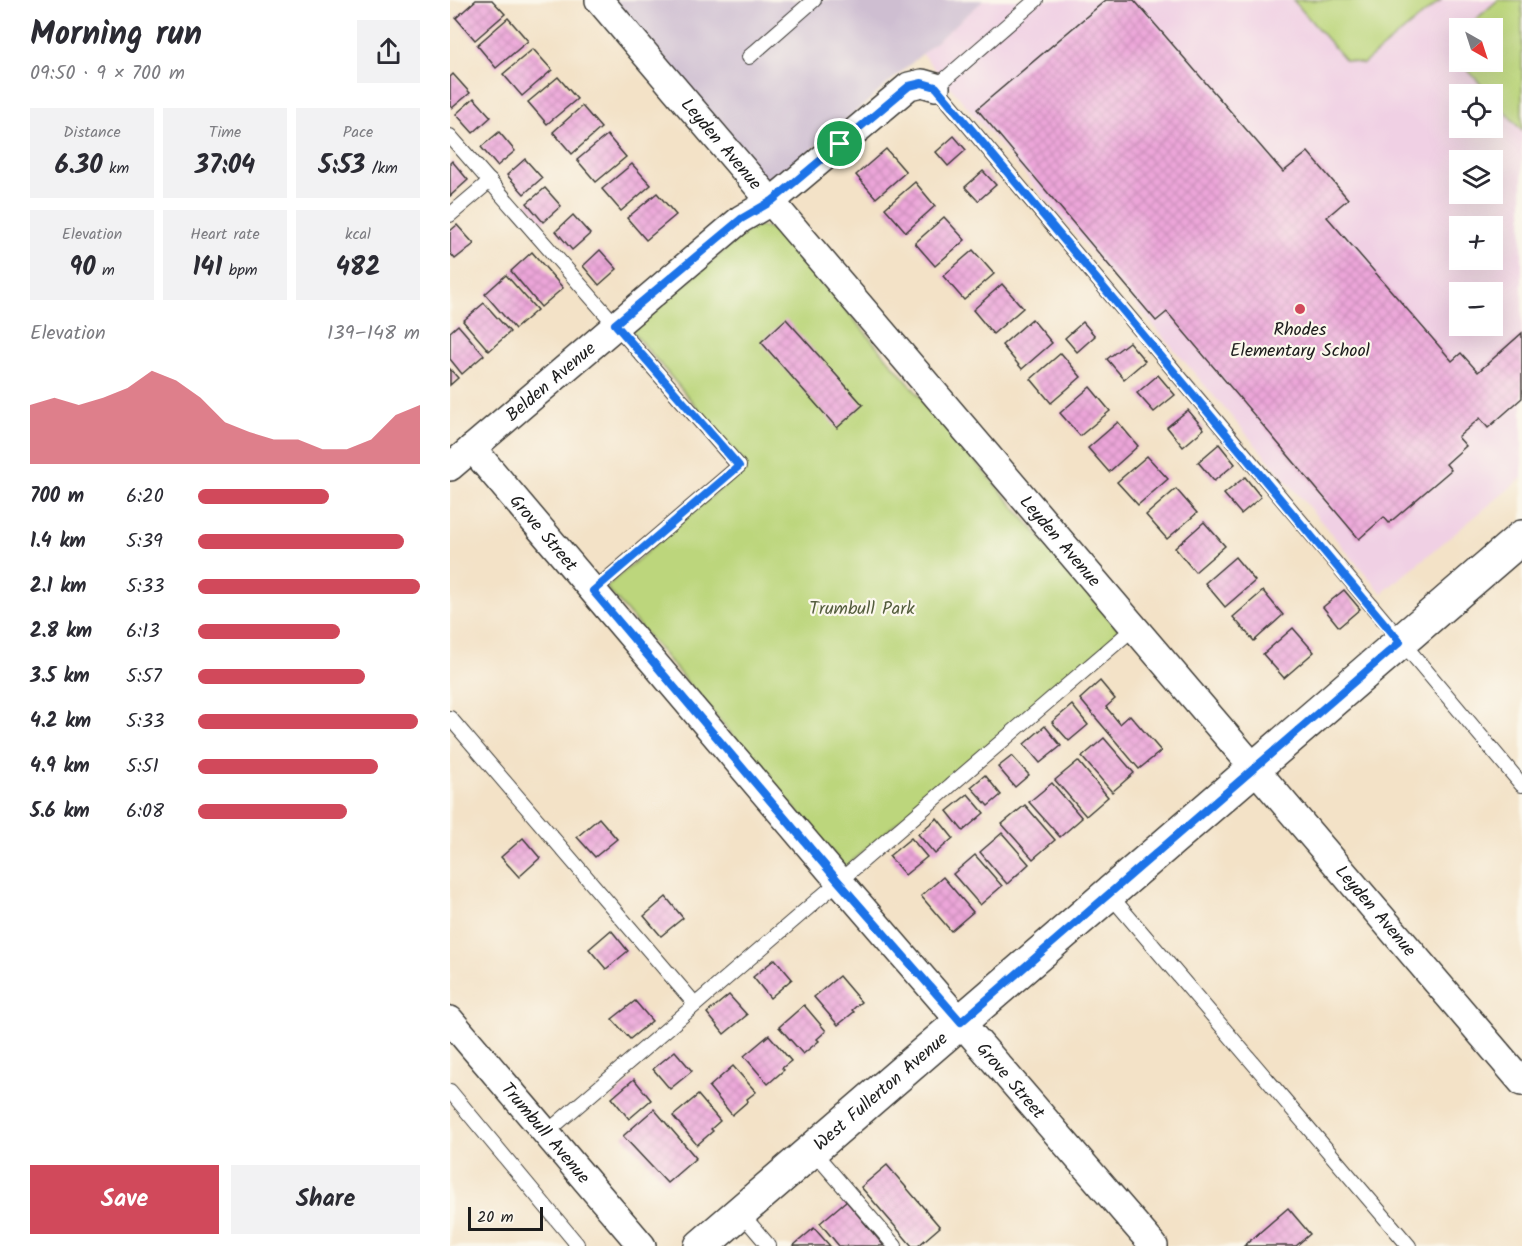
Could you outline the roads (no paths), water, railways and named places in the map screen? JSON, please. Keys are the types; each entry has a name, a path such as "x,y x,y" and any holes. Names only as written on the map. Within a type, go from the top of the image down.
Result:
{"street":[{"name":"Leyden Avenue","path":"599,0 1522,1082"},
{"name":"Belden Avenue","path":"450,467 615,324 741,219 772,201 909,86 922,83 936,87"},
{"name":"Grove Street","path":"472,448 838,881 1154,1246"},
{"name":"West Fullerton Avenue","path":"701,1246 1522,537"},
{"name":"Trumbull Avenue","path":"450,1020 642,1246"}],"lane":[{"path":"749,57 814,0"},
{"path":"1036,0 936,87 1522,786"},
{"path":"450,136 739,466 593,591"},
{"path":"450,215 490,181"},
{"path":"546,1133 1135,627"},
{"path":"450,718 695,1004"},
{"path":"1109,894 1409,1246"},
{"path":"450,1091 577,1244 574,1246"},
{"path":"812,1150 895,1246"},
{"path":"740,1212 770,1246"}],"place":[{"name":"Rhodes Elementary School","path":"1300,309"}],"park label":[{"name":"Trumbull Park","path":"862,608"}]}
